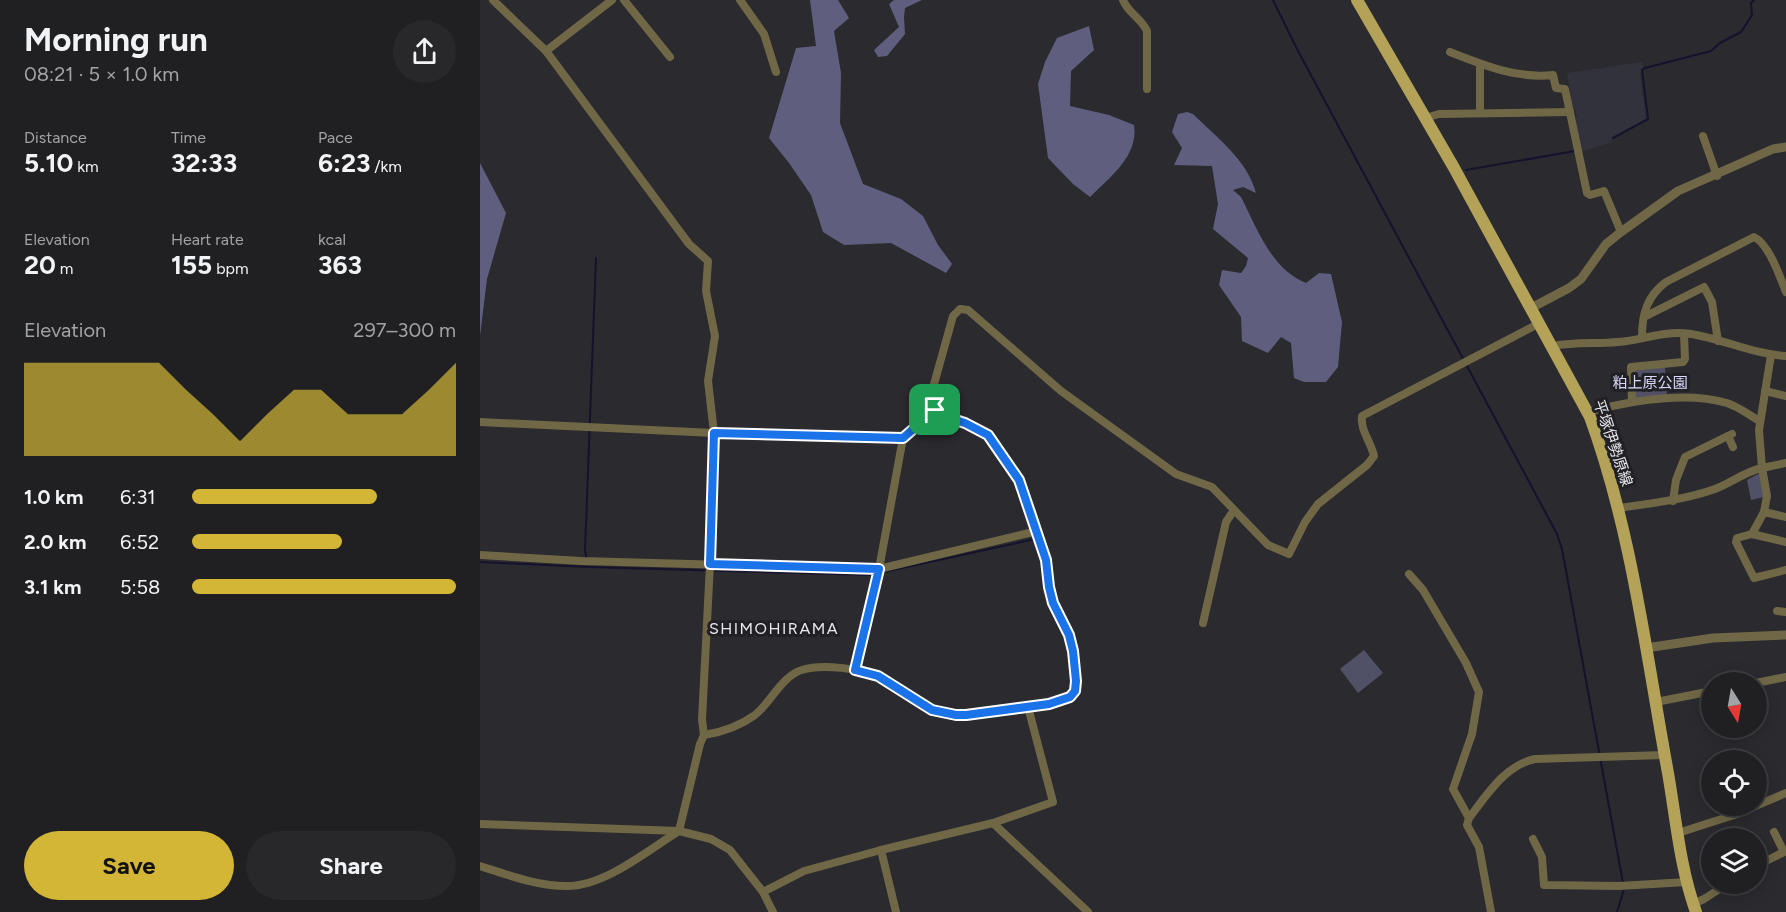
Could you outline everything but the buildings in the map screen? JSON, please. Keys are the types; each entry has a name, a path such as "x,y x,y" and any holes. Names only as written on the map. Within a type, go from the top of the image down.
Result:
{"main road":[{"name":"平塚伊勢原線","path":"1357,0 1553,346 1588,412 1603,452 1619,508 1687,882 1694,908"}],"street":[{"path":"480,866 527,880 569,886 594,881 613,872 679,831 704,735 702,720 714,433 708,381 715,336 706,291 708,261 688,244 546,51 493,0"},
{"path":"546,51 612,0"},
{"path":"624,0 670,57"},
{"path":"740,0 764,34 776,72"},
{"path":"1123,0 1126,8 1143,22 1147,31 1147,89"},
{"path":"1450,52 1480,64 1536,77 1553,75 1556,88 1565,89 1587,193 1590,195 1604,190 1621,232"},
{"path":"1480,64 1480,113"},
{"path":"1425,118 1439,114 1570,112"},
{"path":"1703,136 1717,176"},
{"path":"1531,308 1581,279 1606,244 1678,191 1717,176 1773,149 1786,147"},
{"path":"1642,337 1648,300 1657,289 1666,282 1754,237 1761,240 1786,292"},
{"path":"1644,317 1704,287 1712,302 1718,341"},
{"path":"704,735 724,732 757,714 799,670 816,667 855,670 878,676 920,704 942,713 966,715 1049,704 1070,697 1075,691 1073,651 1069,635 1053,603 1046,560 1019,480 988,435 965,423 946,417 935,410 932,403 932,395 953,316 960,309 968,310 1061,391 1176,474 1212,487 1268,545 1290,555 1305,522 1318,504 1367,465 1374,456 1372,446 1361,424 1362,416 1540,323"},
{"path":"1553,346 1620,342 1659,334 1684,334 1771,355 1786,356"},
{"path":"1632,402 1631,367 1683,362 1685,359 1684,334"},
{"path":"1752,534 1764,512 1767,496 1762,468 1760,421 1771,355"},
{"path":"1765,391 1786,396"},
{"path":"1588,412 1632,402 1704,398 1729,404 1760,421"},
{"path":"855,670 879,569 903,438 935,410"},
{"path":"480,422 714,433 903,438"},
{"path":"1673,501 1676,480 1685,457 1730,435 1733,447"},
{"path":"1619,508 1683,500 1715,489 1762,468 1786,463"},
{"path":"1203,623 1226,522 1234,510"},
{"path":"1764,512 1786,517"},
{"path":"480,555 581,561 879,569 1037,531"},
{"path":"1786,542 1752,534 1737,538 1736,542 1754,578 1786,570"},
{"path":"1409,574 1423,590 1466,663 1479,692 1472,734 1453,789 1469,818"},
{"path":"1777,611 1786,612"},
{"path":"1646,648 1713,638 1786,635"},
{"path":"1767,681 1786,677"},
{"path":"1656,702 1701,693"},
{"path":"763,892 804,871 993,823 1053,802 1028,707"},
{"path":"1491,912 1479,847 1467,825 1469,818 1494,785 1523,761 1567,757 1664,755"},
{"path":"1678,833 1734,815 1786,793"},
{"path":"993,823 1088,912"},
{"path":"480,824 679,831 711,838 730,850 763,892 773,912"},
{"path":"1767,861 1785,852 1774,832"},
{"path":"1533,839 1542,857 1544,885 1619,886 1687,882"},
{"path":"881,850 896,912"},
{"path":"1694,908 1711,894"}],"shaded area":[{"path":"810,0 838,0 849,18 834,31 841,73 840,123 863,184 901,199 923,216 938,245 952,264 946,273 891,243 844,245 823,232 811,195 769,138 796,48 816,46"},
{"path":"894,0 922,0 905,8 905,34 887,56 878,57 874,50 899,27 889,4"},
{"path":"1089,26 1094,50 1071,71 1070,106 1109,115 1134,125 1132,147 1121,166 1090,197 1073,184 1048,158 1038,84 1045,62 1057,38"},
{"path":"1642,62 1643,68 1640,73 1646,121 1611,139 1612,142 1581,152 1575,118 1577,117 1573,109 1567,73"},
{"path":"1187,112 1193,114 1221,140 1246,170 1256,193 1243,187 1233,190 1241,197 1274,258 1294,277 1306,283 1319,273 1331,274 1342,322 1338,367 1326,382 1304,382 1294,378 1291,343 1281,337 1268,353 1242,341 1241,317 1219,285 1222,270 1241,273 1248,258 1213,229 1218,204 1212,166 1174,165 1182,148 1172,132 1178,114"},
{"path":"480,163 506,213 487,279 480,336"}],"green space":[{"name":"粕上原公園","path":"1665,366 1667,397 1637,399 1634,396 1632,372 1635,369"},
{"path":"1758,474 1764,497 1751,500 1747,480"},
{"path":"1364,650 1383,673 1358,693 1340,669"}],"waterway":[{"path":"1273,0 1297,49 1557,534 1562,549 1623,883"},
{"path":"1613,138 1648,119 1642,70 1711,51 1720,43 1741,32 1752,15 1751,3 1754,0"},
{"path":"1466,170 1575,151"},
{"path":"587,560 585,551 596,258"},
{"path":"480,562 870,575 1035,539"},
{"path":"1617,912 1624,889"}],"district":[{"name":"SHIMOHIRAMA","path":"774,628"}],"route":[{"path":"935,410 988,435 1019,480 1046,560 1053,603 1069,635 1073,651 1076,681 1075,691 1070,697 1049,704 966,715 932,710 878,676 855,670 879,569 710,564 714,433 903,438 935,410"}]}
